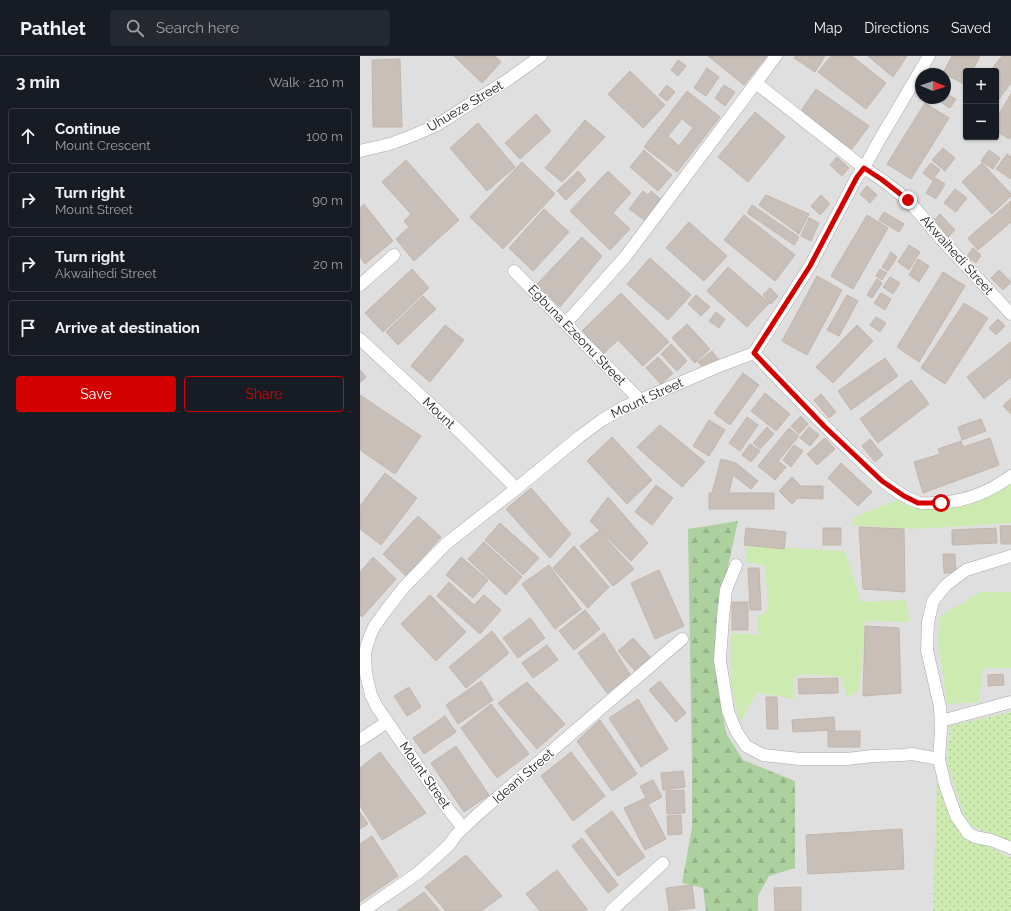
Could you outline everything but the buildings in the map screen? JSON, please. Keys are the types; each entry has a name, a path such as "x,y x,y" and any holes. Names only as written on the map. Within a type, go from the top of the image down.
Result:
{"street":[{"name":"Uhueze Street","path":"360,151 390,144 437,125 509,79 541,56"},
{"path":"566,323 625,257 776,56"},
{"path":"929,56 864,168 857,177 810,266 754,353 825,427 882,481 904,496 918,503 941,503 961,500 977,495 1011,476"},
{"name":"Akwaihedi Street","path":"756,83 864,168 908,200 942,240 1011,314"},
{"path":"360,285 394,255"},
{"name":"Egbuna Ezeonu Street","path":"514,271 640,400"},
{"name":"Mount","path":"360,339 460,432 516,489"},
{"name":"Mount Street","path":"463,828 445,805 377,708 371,695 366,674 366,653 374,627 405,586 442,548 602,420 624,407 717,367 754,353"},
{"path":"1011,556 966,570 946,585 933,602 928,622 927,650 936,691 942,730 939,759 956,816 968,833 975,837 991,840 1011,848"},
{"path":"736,565 726,590 720,660 728,711 736,731 746,746 763,755 800,759 912,754 939,759"},
{"name":"Ideani Street","path":"363,911 418,873 437,856 463,828 549,752 682,639"},
{"path":"941,721 1011,702"},
{"path":"360,740 387,722"},
{"path":"611,911 663,863"}],"shaded area":[{"path":"360,56 1011,56 1011,911 360,911"}],"green space":[{"path":"1011,479 1011,523 915,529 852,525 854,517 900,499 944,508"},
{"path":"738,521 719,608 715,666 726,733 743,760 795,781 795,868 769,876 758,896 758,911 706,911 703,888 682,883 692,828 688,529"},
{"path":"748,546 845,551 861,602 905,600 910,622 865,621 859,691 847,697 841,677 802,674 793,679 795,699 757,692 740,722 731,684 731,633 758,635 758,616 768,610 765,565 745,562"},
{"path":"981,592 1011,592 1011,668 983,668 979,702 947,704 938,641 940,616"},
{"path":"1011,712 1011,843 967,824 947,763 950,726"},
{"path":"937,778 961,833 1011,857 1011,911 933,911"}],"route":[{"path":"908,200 864,168 857,177 843,202 831,228 810,266 754,353 825,427 882,481 904,496 918,503 941,503"}]}
